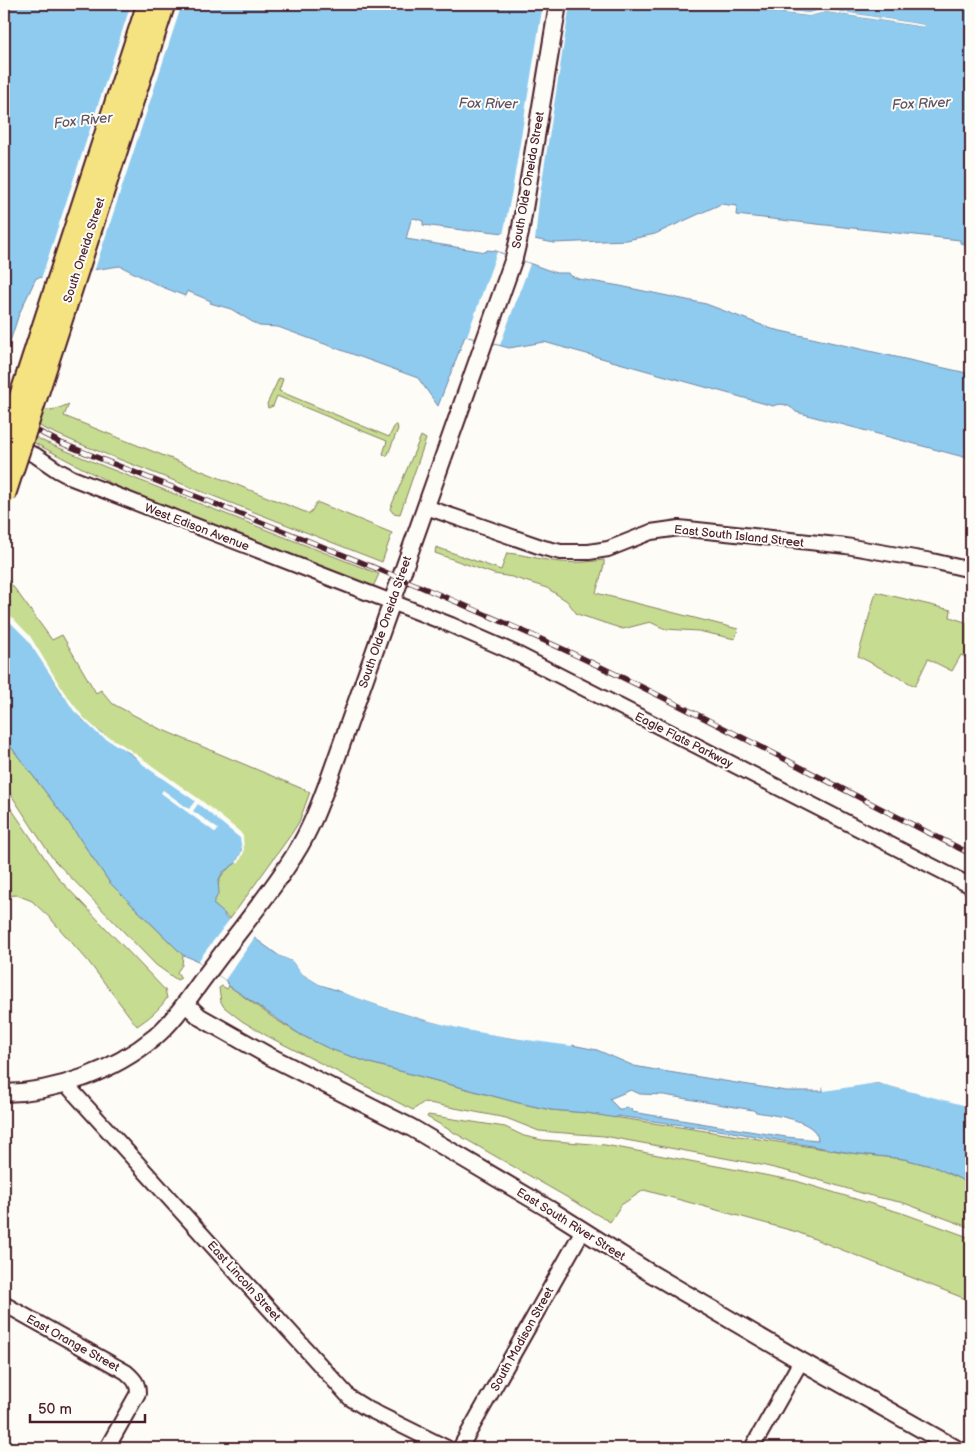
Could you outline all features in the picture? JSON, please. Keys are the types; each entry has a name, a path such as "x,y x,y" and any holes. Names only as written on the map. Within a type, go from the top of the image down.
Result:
{"main road":[{"name":"South Oneida Street","path":"4,446 148,4"},
{"name":"South Oneida Street","path":"4,496 164,4"}],"street":[{"name":"South Olde Oneida Street","path":"4,1093 47,1087 84,1078 138,1049 155,1037 186,1004 210,969 276,883 306,835 328,784 393,604 514,258 519,238 558,4"},
{"name":"West Edison Avenue","path":"4,446 35,455 72,478 393,604"},
{"name":"East South Island Street","path":"426,507 544,548 561,552 588,552 608,548 651,532 679,528 846,546 971,570"},
{"name":"Eagle Flats Parkway","path":"393,604 451,625 515,653 971,886"},
{"name":"East South River Street","path":"186,1004 207,1020 269,1056 412,1128 647,1271 955,1448"},
{"name":"East Lincoln Street","path":"65,1083 350,1398 366,1408 447,1448"},
{"name":"South Madison Street","path":"460,1448 582,1230"},
{"name":"East Orange Street","path":"4,1304 134,1378 138,1386 138,1393 107,1448"},
{"path":"752,1448 801,1361"}],"green space":[{"path":"279,378 283,379 279,391 389,437 395,425 397,425 398,429 387,456 383,454 387,441 277,396 273,406 268,408 267,404"},
{"path":"69,404 64,416 310,514 316,503 319,503 392,533 382,562 75,442 43,428 27,417 37,407 52,411"},
{"path":"4,421 45,442 103,466 379,574 373,587 370,587 126,491 4,427"},
{"path":"421,436 426,439 400,514 393,513 390,509"},
{"path":"436,547 501,570 507,553 566,562 604,560 596,593 738,629 735,639 698,631 665,629 650,622 623,629 577,614 567,601 547,588 512,577 494,574 435,553"},
{"path":"4,576 52,640 62,635 96,693 101,690 113,704 158,728 310,792 299,822 230,919 213,904 221,877 236,863 83,720 4,611"},
{"path":"876,592 951,610 950,617 971,624 971,660 961,655 952,671 928,659 915,686 858,656"},
{"path":"4,738 67,820 110,883 183,955 182,965 177,972 181,978 177,980 156,965 53,859 4,784"},
{"path":"4,798 59,879 165,990 167,998 164,1002 154,1014 137,1026 88,961 50,918 32,901 17,895 4,896"},
{"path":"222,986 227,989 229,986 275,1019 301,1035 330,1049 370,1063 519,1103 551,1110 587,1113 851,1153 904,1159 935,1167 971,1184 971,1228 904,1203 757,1164 604,1136 539,1131 506,1118 424,1102 413,1110 269,1037 242,1021 224,1007 221,1002 219,988"},
{"path":"428,1115 505,1127 524,1136 542,1140 605,1145 796,1181 905,1214 971,1238 971,1301 797,1232 644,1190 621,1205 610,1222 427,1117"}],"water":[{"name":"Fox River","path":"4,4 707,4 808,16 826,12 924,27 924,25 825,9 808,13 731,4 971,4 971,240 964,241 964,244 960,243 960,240 736,215 737,206 721,204 655,234 627,240 554,243 504,233 423,225 423,221 414,218 411,220 406,239 486,252 487,250 496,251 556,273 569,273 571,276 579,279 706,304 772,329 971,374 971,459 796,412 785,405 773,406 544,342 509,348 465,336 438,406 418,378 278,327 259,326 231,309 210,303 211,301 187,291 185,296 120,266 36,278 19,314 4,360"},
{"path":"4,611 28,638 62,693 83,720 200,803 241,836 242,852 236,863 223,872 218,881 219,892 213,904 225,914 224,916 278,955 292,961 301,973 319,984 429,1021 512,1038 557,1042 597,1050 634,1066 786,1091 823,1091 823,1087 877,1083 971,1105 971,1184 935,1167 904,1159 851,1153 732,1132 617,1116 616,1118 551,1110 370,1063 330,1049 301,1035 229,986 225,980 198,961 183,955 110,883 67,820 4,738","holes":["631,1090 640,1094 664,1095 753,1110 792,1119 810,1127 816,1133 818,1140 786,1137 632,1112 631,1109 625,1107 622,1110 618,1110 609,1099"]}],"pier":[{"path":"131,4 182,4 94,272 41,279"},
{"path":"543,4 570,4 539,200 535,241 503,235"},
{"path":"707,4 731,4 808,13 825,9 925,25 924,27 826,12 809,16"},
{"path":"497,252 530,264 500,345 467,336"},
{"path":"4,609 30,636 64,692 84,718 101,733 120,743 202,801 240,832 243,836 244,852 239,863 236,863 242,851 240,838 198,804 193,811 218,829 216,833 161,793 163,790 189,809 195,801 146,767 132,754 99,735 74,711 27,639 4,616"},
{"path":"230,919 255,937 225,980 198,961"},
{"path":"280,953 293,959 302,971 320,982 390,1007 430,1019 467,1027 573,1043 572,1046 466,1030 389,1009 319,984 301,973 292,961 278,955"},
{"path":"877,1080 905,1085 971,1102 971,1107 877,1083 824,1091 823,1087 826,1084"}],"railway":[{"path":"4,410 20,422 61,443 379,569 567,651 669,700 971,854"}]}
